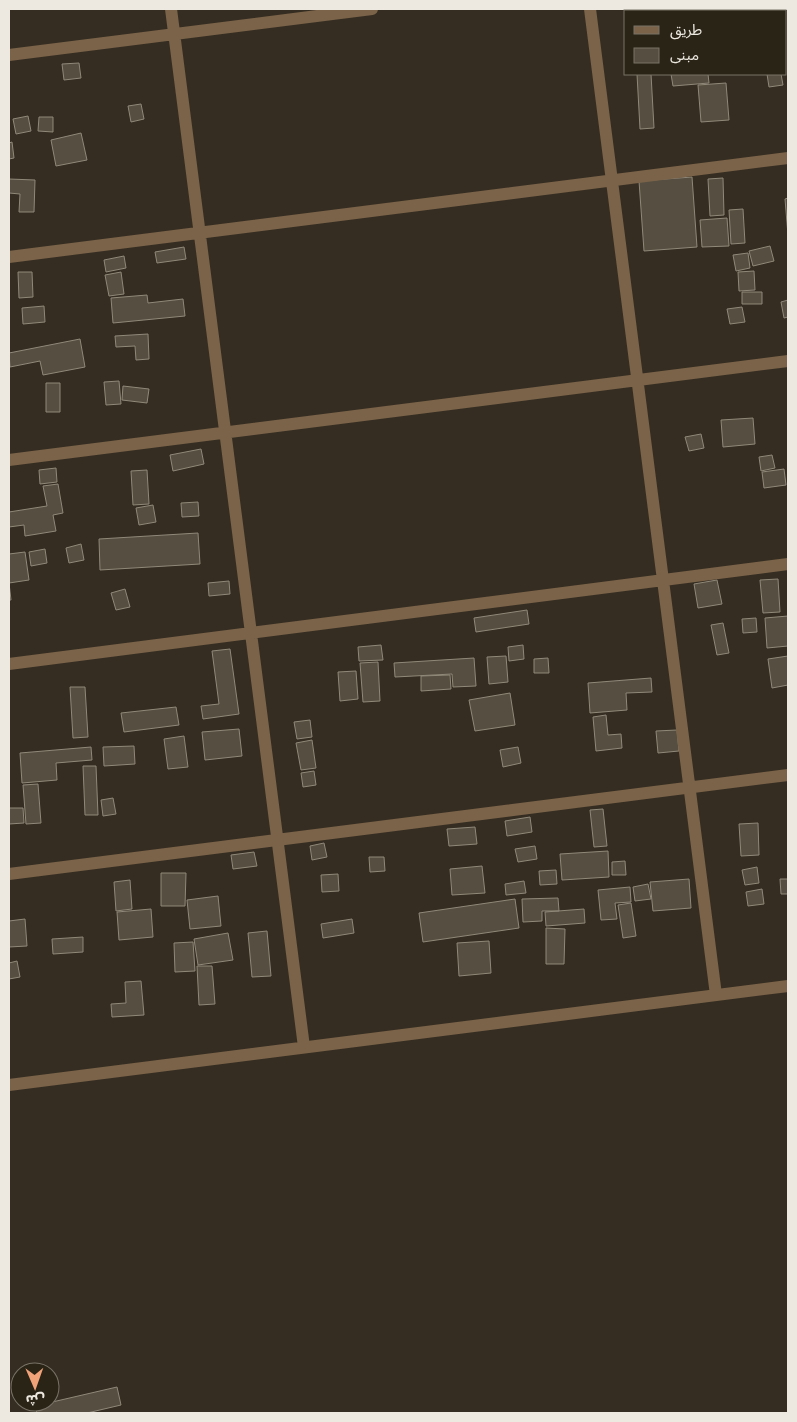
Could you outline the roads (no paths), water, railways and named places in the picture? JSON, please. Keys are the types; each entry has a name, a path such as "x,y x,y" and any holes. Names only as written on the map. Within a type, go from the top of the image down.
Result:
{"street":[{"path":"171,9 304,1047"},
{"path":"9,55 372,9"},
{"path":"590,9 716,995"},
{"path":"9,257 788,158"},
{"path":"9,460 788,361"},
{"path":"9,664 788,564"},
{"path":"9,874 788,775"},
{"path":"9,1085 788,986"}]}
